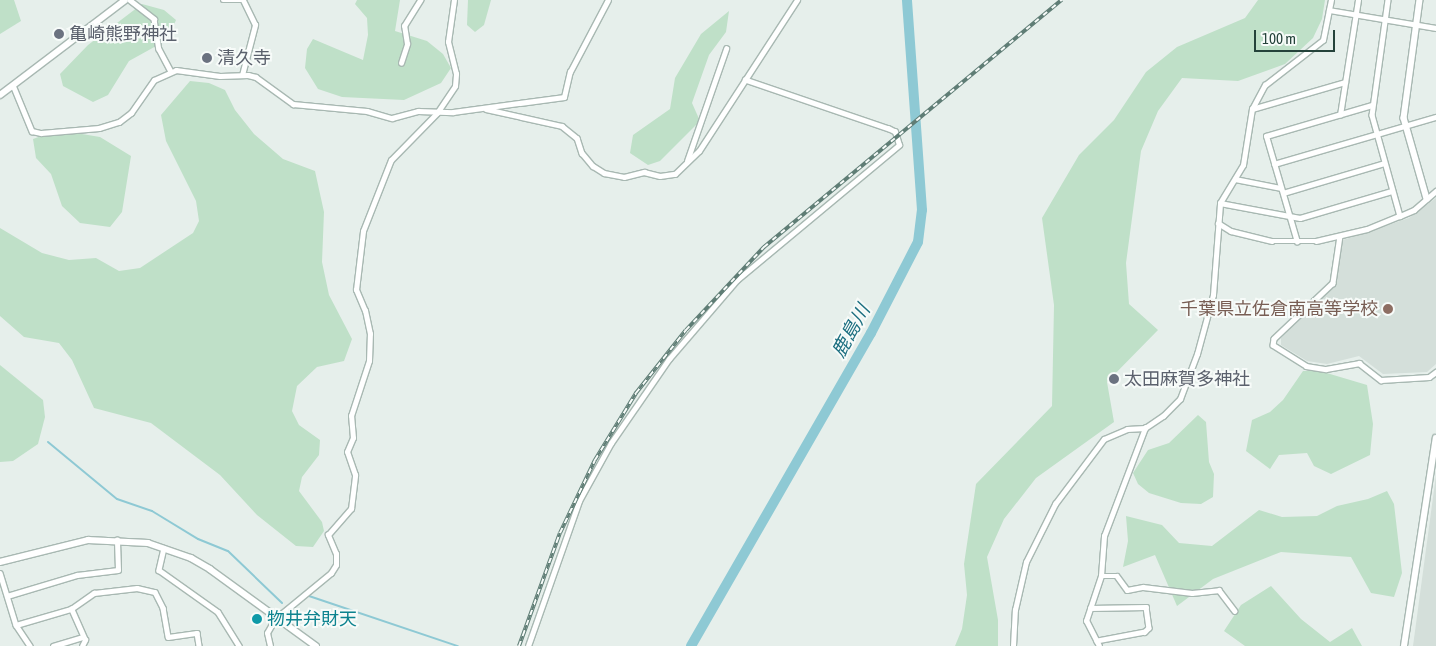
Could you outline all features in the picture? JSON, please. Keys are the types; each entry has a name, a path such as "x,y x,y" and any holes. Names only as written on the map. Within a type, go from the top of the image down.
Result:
{"main road":[{"path":"0,95 124,0"}],"street":[{"path":"130,0 154,19 159,49 170,70"},
{"path":"224,0 243,0 255,25 242,75"},
{"path":"402,63 407,44 404,26 420,0"},
{"path":"270,646 267,630 276,619 331,573 336,565 336,554 328,535 351,509 355,475 347,452 353,438 351,416 369,361 370,334 365,311 356,290 363,231 391,160 437,113 455,86 456,74 448,42 454,0"},
{"path":"13,86 34,133 99,128 131,113 154,80 170,70 220,76 242,75 256,77 293,104 367,111 392,118 418,111 437,113 564,97 570,72 608,0"},
{"path":"482,108 562,126 577,138 582,153 593,166 604,173 624,177 644,172 660,176 675,174 699,152 797,0"},
{"path":"1012,646 1015,610 1026,562 1055,504 1104,439 1127,429 1145,428 1163,416 1180,399 1197,354 1213,295 1220,203 1243,164 1252,109 1265,85 1302,53 1323,40 1331,0"},
{"path":"1340,115 1358,0"},
{"path":"1388,0 1372,105 1376,135 1400,216"},
{"path":"1420,0 1405,102 1406,126 1427,199"},
{"path":"1329,10 1436,28"},
{"path":"687,162 726,49"},
{"path":"528,646 579,501 616,436 669,360 737,280 899,145 895,132 889,129 745,80"},
{"path":"1252,109 1345,82"},
{"path":"1297,242 1266,136 1372,105"},
{"path":"1274,164 1436,117"},
{"path":"1234,179 1282,190 1384,163"},
{"path":"1220,203 1300,218 1392,191"},
{"path":"1218,224 1231,230 1272,241 1297,242 1340,236 1400,216 1436,191"},
{"path":"1340,236 1333,283 1274,339 1273,345 1306,366 1326,369 1359,362 1381,380 1429,378 1436,372"},
{"path":"1090,608 1142,605 1146,608 1149,628 1145,632 1098,643 1086,622 1090,608 1101,576 1104,536 1145,428"},
{"path":"1404,646 1436,438"},
{"path":"0,562 62,544 117,539 164,548 210,569 276,619 316,646"},
{"path":"7,596 77,575 118,570 117,539"},
{"path":"164,548 159,570 218,612 239,646"},
{"path":"0,573 16,625 30,646"},
{"path":"1101,576 1116,576 1127,590 1143,587 1192,593 1219,590 1235,611"},
{"path":"16,625 71,609 94,593 148,589 155,592 163,608 168,638 197,633 199,646"},
{"path":"71,609 83,637 82,646"},
{"path":"53,646 83,637"}],"shaded area":[{"path":"1436,198 1436,364 1427,372 1383,374 1359,356 1327,364 1307,361 1281,345 1281,338 1336,285 1343,240 1409,218"},
{"path":"1436,475 1436,646 1413,646"}],"green space":[{"path":"0,0 14,0 21,21 0,34"},
{"path":"357,0 400,0 395,31 427,41 443,54 451,68 441,83 404,100 342,97 318,89 305,68 307,49 313,39 363,60 368,35 367,18 355,4"},
{"path":"468,0 491,0 484,25 475,32 467,25"},
{"path":"1258,0 1325,0 1322,19 1313,38 1285,64 1238,81 1182,78 1158,111 1141,151 1126,263 1129,304 1158,330 1107,382 1114,422 1036,478 1004,519 987,557 998,620 998,646 955,646 962,629 967,595 964,564 976,484 1052,406 1054,305 1042,218 1079,155 1114,120 1146,72 1177,47 1245,18"},
{"path":"142,4 164,10 176,20 167,40 129,61 108,95 93,102 63,86 60,74 88,45"},
{"path":"729,11 726,32 709,55 692,103 700,121 660,161 648,165 630,153 633,135 670,109 675,78 701,34"},
{"path":"190,81 209,83 225,90 235,110 254,134 283,159 315,171 324,212 322,262 329,295 352,339 344,361 317,367 297,386 292,411 299,425 320,440 319,455 302,477 299,491 322,522 324,531 313,547 296,546 257,515 220,475 151,423 94,408 72,360 59,343 24,337 0,316 0,228 42,253 69,260 96,258 119,271 140,268 193,233 199,221 196,201 166,141 161,115"},
{"path":"58,130 100,137 131,156 122,212 110,227 80,223 62,206 51,174 36,158 33,139"},
{"path":"0,365 43,400 45,417 38,444 13,461 0,462"},
{"path":"1303,371 1320,371 1367,385 1373,424 1370,455 1331,474 1314,466 1307,453 1279,455 1270,469 1246,451 1252,420 1270,412 1283,400"},
{"path":"1198,415 1206,422 1209,462 1214,474 1213,497 1201,504 1181,503 1149,493 1138,484 1133,473 1148,450 1169,443"},
{"path":"1387,491 1394,504 1402,573 1394,597 1371,593 1351,557 1281,552 1213,579 1177,606 1155,555 1123,567 1128,541 1126,516 1162,525 1179,543 1212,546 1259,510 1282,517 1317,516 1337,506 1368,499"},
{"path":"1271,586 1301,619 1330,642 1352,628 1362,646 1245,646 1224,631 1241,605"}],"waterway":[{"name":"鹿島川","path":"691,646 871,333 918,242 922,210 907,0"},
{"path":"48,442 117,499 152,511 198,539 228,551 282,603"},
{"path":"309,596 458,646"}],"railway":[{"path":"519,646 560,533 595,460 636,393 686,330 764,247 1062,0"}],"place":[{"name":"亀崎熊野神社","path":"59,34"},
{"name":"清久寺","path":"207,58"},
{"name":"千葉県立佐倉南高等学校","path":"1388,309"},
{"name":"太田麻賀多神社","path":"1114,379"},
{"name":"物井弁財天","path":"257,619"}]}
